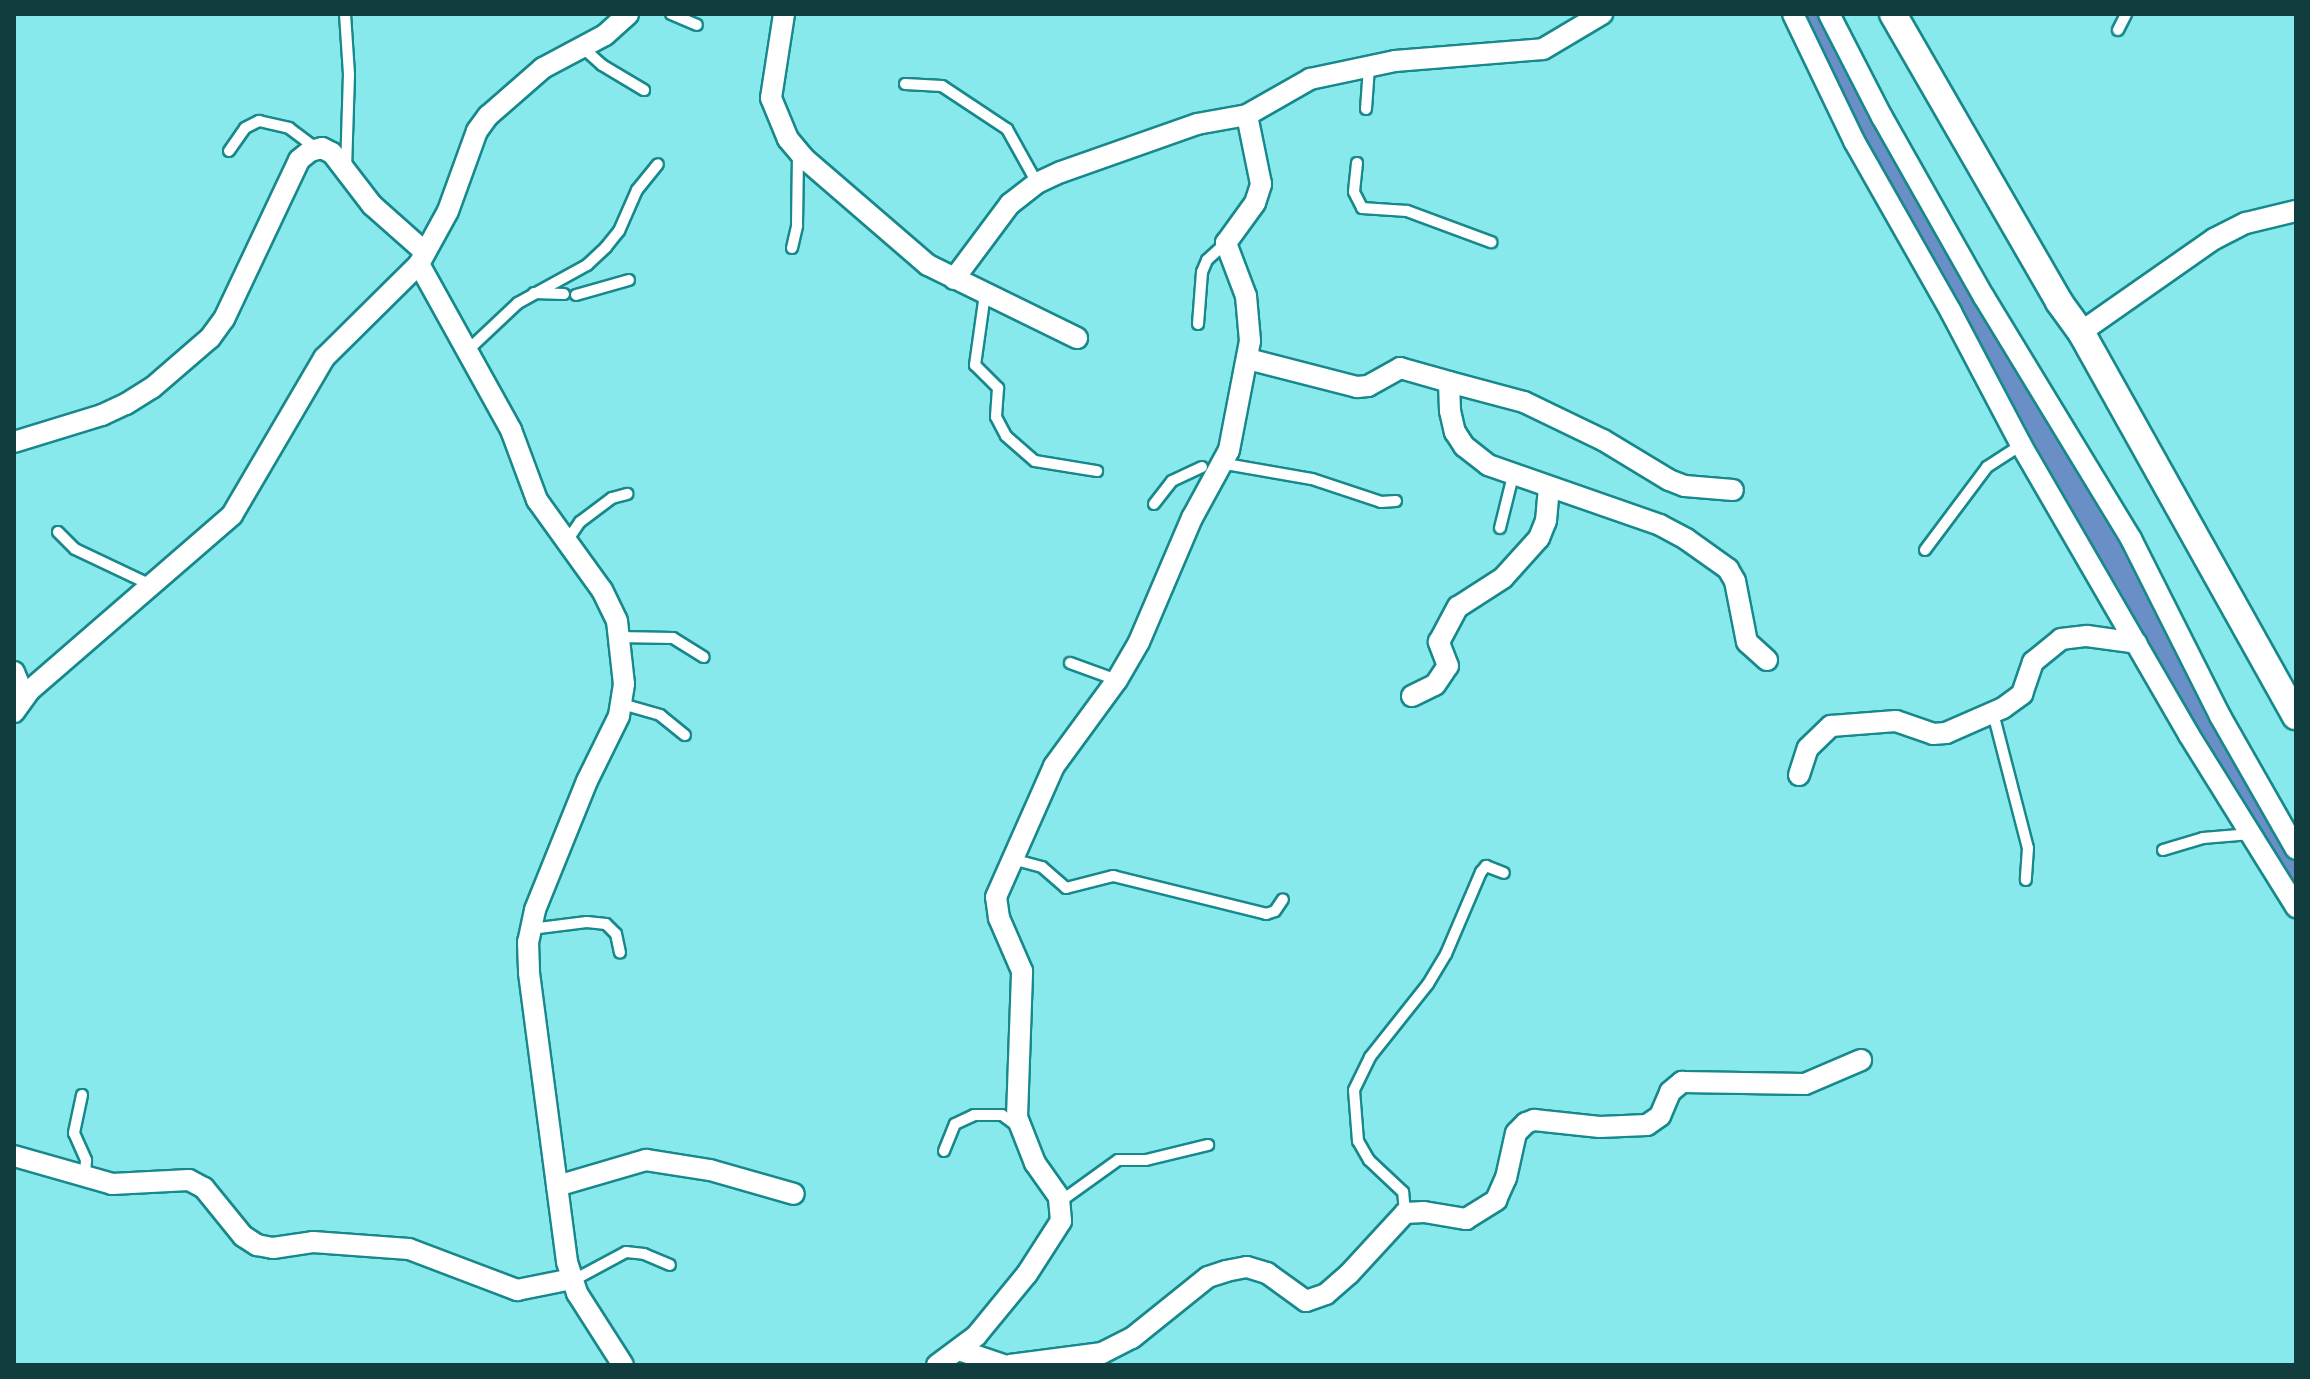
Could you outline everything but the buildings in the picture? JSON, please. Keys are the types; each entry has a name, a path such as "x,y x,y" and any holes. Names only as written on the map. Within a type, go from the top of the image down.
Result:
{"street":[{"path":"19,704 232,515 324,358 422,258 454,195 477,131 488,116 543,68 605,35 628,14"},
{"path":"784,14 771,98 776,118 799,151 909,252 954,279 1077,338"},
{"path":"954,279 1010,204 1037,183 1197,124 1247,115 1297,83 1395,61 1543,49 1569,22 1602,14"},
{"path":"1793,14 1854,141 1954,311 2021,445 2296,907"},
{"path":"1829,14 1981,298 2131,539 2218,717 2296,849"},
{"path":"1893,14 2059,302 2081,332 2296,716"},
{"path":"937,1365 959,1350 1027,1274 1061,1221 1061,1201 1035,1163 1022,1130 1015,1094 1022,1045 1022,971 995,908 1012,859 1054,766 1117,680 1139,642 1192,518 1219,464 1248,359 1246,296 1226,243 1259,194 1247,115"},
{"path":"14,442 102,415 126,404 152,388 210,338 224,319 299,160 317,149 332,153 372,205 422,258 467,351 511,430 530,486 611,605 618,637 622,704 535,910 529,973 572,1280 623,1365"},
{"path":"2081,332 2214,239 2246,223 2296,211"},
{"path":"1954,311 1981,298"},
{"path":"1248,359 1357,387 1368,386 1400,368 1524,402 1603,440 1669,480 1685,486 1733,490"},
{"path":"1449,382 1450,411 1455,432 1464,446 1488,465 1549,489 1660,525 1711,555 1735,581 1747,642 1767,660"},
{"path":"1412,696 1435,685 1448,666 1439,642 1458,607 1496,584 1539,538 1546,521 1549,489"},
{"path":"1799,775 1808,748 1831,726 1896,721 1939,734 1993,713 2022,694 2027,688 2033,662 2061,639 2073,635 2137,643"},
{"path":"14,672 19,704"},
{"path":"2192,733 2218,717"},
{"path":"1010,1365 1102,1353 1132,1338 1208,1277 1236,1269 1247,1267 1267,1273 1306,1301 1326,1294 1349,1274 1405,1213 1424,1212 1466,1219 1480,1213 1496,1200 1506,1178 1516,1133 1520,1126 1534,1120 1600,1127 1647,1125 1660,1116 1670,1092 1682,1082 1805,1084 1861,1060"},
{"path":"14,1156 132,1186 173,1178 189,1180 204,1188 243,1236 257,1245 273,1248 313,1242 409,1249 517,1290 572,1280"},
{"path":"557,1186 646,1160 671,1161 794,1194"},
{"path":"959,1350 1003,1365"}],"lane":[{"path":"345,14 349,74 346,171"},
{"path":"671,14 697,25"},
{"path":"2118,30 2126,14"},
{"path":"582,47 602,65 644,90"},
{"path":"1366,109 1369,67"},
{"path":"905,84 942,86 1007,129 1037,183"},
{"path":"229,151 245,128 259,121 289,128 317,149"},
{"path":"792,248 797,226 799,151"},
{"path":"1357,163 1354,192 1362,208 1407,211 1491,242"},
{"path":"467,351 533,293 578,271 606,247 619,231 637,190 658,164"},
{"path":"1198,324 1202,272 1207,260 1226,243"},
{"path":"533,293 570,295 629,280"},
{"path":"985,294 975,365 998,388 996,417 1006,436 1035,461 1097,471"},
{"path":"1925,550 1987,467 2021,445"},
{"path":"1219,464 1312,479 1381,502 1396,501"},
{"path":"1154,504 1172,481 1202,467"},
{"path":"1500,528 1513,476"},
{"path":"567,541 580,522 612,498 627,494"},
{"path":"58,532 75,549 151,585"},
{"path":"618,637 673,638 704,657"},
{"path":"1070,663 1117,680"},
{"path":"622,704 660,715 685,735"},
{"path":"1993,713 2028,848 2026,880"},
{"path":"2163,850 2203,838 2251,834"},
{"path":"1012,859 1042,867 1066,888 1113,876 1266,914 1275,911 1283,899"},
{"path":"1405,1213 1403,1192 1369,1160 1358,1141 1354,1090 1370,1057 1404,1017 1440,964 1481,872 1486,866 1504,873"},
{"path":"531,929 587,922 606,924 616,934 620,953"},
{"path":"82,1095 74,1133 86,1160 85,1176"},
{"path":"944,1151 955,1124 974,1115 1002,1115 1022,1130"},
{"path":"1061,1201 1118,1160 1146,1160 1208,1145"},
{"path":"572,1280 626,1252 644,1254 670,1265"}],"waterway":[{"path":"1811,14 1862,127 2102,529 2296,871"}]}
